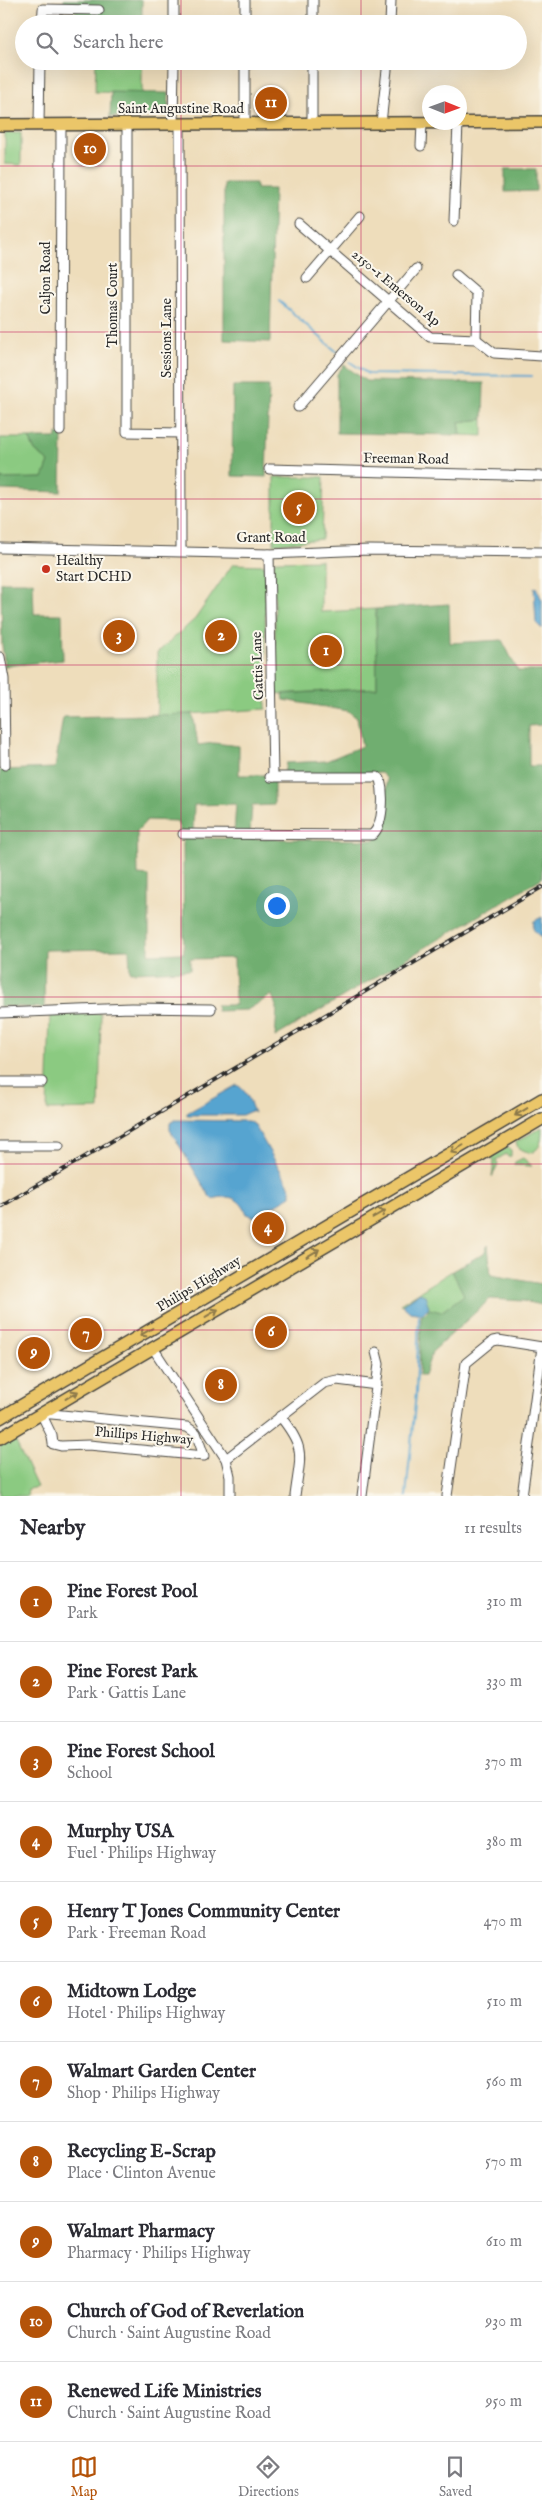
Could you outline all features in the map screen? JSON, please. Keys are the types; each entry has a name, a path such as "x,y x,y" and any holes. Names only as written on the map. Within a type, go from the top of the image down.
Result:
{"main road":[{"name":"Saint Augustine Road","path":"467,123 542,122"},
{"name":"Saint Augustine Road","path":"0,125 422,123"},
{"name":"Philips Highway","path":"0,1418 542,1099"},
{"path":"0,1438 542,1119"}],"street":[{"path":"174,0 174,15"},
{"path":"245,0 245,15"},
{"path":"313,0 313,15"},
{"path":"390,15 391,0"},
{"path":"42,15 42,9 99,10"},
{"path":"39,125 40,70"},
{"name":"Sessions Lane","path":"174,70 177,125 182,551"},
{"path":"244,124 245,70"},
{"path":"312,70 312,123"},
{"path":"381,123 387,70"},
{"path":"421,146 422,123"},
{"name":"Thomas Court","path":"127,124 127,432 181,433"},
{"name":"Caljon Road","path":"60,431 61,125"},
{"path":"454,222 458,130"},
{"path":"307,278 360,216"},
{"name":"2150-1 Emerson Ap","path":"299,224 430,337 476,339"},
{"path":"298,407 416,269"},
{"path":"456,275 477,293 476,339 494,353 542,356"},
{"name":"Freeman Road","path":"269,469 542,476"},
{"path":"0,548 0,556"},
{"name":"Grant Road","path":"0,548 269,554 369,550 542,552"},
{"name":"Gattis Lane","path":"183,834 372,835 377,831 380,815 380,779 377,777 272,777 269,554"},
{"path":"0,657 4,679 5,765"},
{"path":"0,1013 131,1008 211,1008"},
{"path":"0,1082 42,1082"},
{"path":"499,1125 508,1139"},
{"path":"0,1146 59,1146"},
{"path":"413,1175 422,1189"},
{"path":"329,1225 337,1239"},
{"path":"447,1496 464,1367 483,1348 493,1341 504,1339 542,1347 522,1496"},
{"path":"153,1348 226,1459 230,1476 230,1496"},
{"path":"362,1496 377,1385 379,1364 376,1352"},
{"path":"226,1459 324,1383 337,1380 377,1385"},
{"name":"Phillips Highway","path":"41,1414 187,1427 196,1434 204,1456 89,1445 62,1446 53,1444 52,1436 41,1414"},
{"path":"280,1416 296,1435 300,1446 295,1496"}],"green space":[{"path":"64,0 142,0 142,15 77,15 77,12 64,7"},
{"path":"96,70 142,70 142,93 95,92"},
{"path":"111,92 169,93 168,115 110,117"},
{"path":"5,133 21,133 21,165 5,164"},
{"path":"505,169 536,169 536,191 505,192"},
{"path":"224,183 256,183 256,189 274,189 270,342 224,340"},
{"path":"344,365 366,381 484,383 483,419 459,422 461,435 337,433 337,374"},
{"path":"233,386 269,386 266,477 232,476"},
{"path":"483,419 483,436 461,435 459,422"},
{"path":"57,434 62,435 61,492 0,490 0,479 43,478 49,462 35,451 29,438 57,438"},
{"path":"0,438 29,438 35,451 49,462 43,478 0,479"},
{"path":"274,477 324,477 322,539 274,544"},
{"path":"321,560 321,612 376,609 377,688 276,694 274,561"},
{"path":"233,564 265,565 266,709 157,716 157,653 195,619"},
{"path":"1,582 33,582 34,614 62,614 63,660 5,666 2,645"},
{"path":"449,604 450,643 502,640 518,671 542,671 542,725 529,726 529,766 542,766 542,878 275,1037 277,1009 272,995 247,1010 217,1011 216,1005 235,1005 234,958 190,959 190,970 130,972 129,949 45,950 44,1008 0,1006 0,770 55,768 63,717 193,714 198,745 214,743 239,746 239,775 265,775 266,781 274,781 274,805 252,806 250,833 234,833 236,804 194,805 193,832 180,831 177,821 147,820 137,831 138,875 149,876 149,954 184,953 183,838 374,840 384,833 387,779 381,773 284,774 286,763 326,761 362,746 357,718 348,711 284,700 283,694 377,688 376,609"},
{"path":"101,1013 99,1109 47,1110 50,1015"},
{"path":"542,1127 542,1135 537,1149 530,1153 518,1148 516,1142"},
{"path":"507,1147 511,1150 511,1156 508,1157 506,1154 496,1160 498,1164 492,1177 494,1162 491,1156"},
{"path":"523,1158 532,1166 514,1165 515,1162"},
{"path":"488,1245 491,1275 542,1284 542,1305 523,1301 490,1299 432,1352 424,1376 419,1376 421,1316 430,1309 441,1312 464,1295 452,1271 484,1253"},
{"path":"452,1271 465,1295 441,1312 427,1310 429,1307 419,1293 402,1305 400,1304"},
{"path":"14,1438 37,1487 28,1489 27,1496 0,1496 0,1446"}],"water":[{"path":"536,587 542,600 542,629 536,623 534,588"},
{"path":"542,917 542,939 533,929 534,921"},
{"path":"237,1085 246,1094 254,1113 251,1111 242,1115 187,1115 187,1113"},
{"path":"175,1120 248,1121 254,1124 291,1189 291,1196 255,1217 247,1214 241,1204 234,1199 225,1197 213,1199 170,1130 170,1123"},
{"path":"419,1293 425,1295 429,1307 422,1314 410,1312 402,1305"}],"waterway":[{"path":"279,301 337,352"},
{"path":"350,362 368,374 532,376"},
{"path":"406,1496 416,1393 419,1314"}],"railway":[{"path":"0,1207 542,887"}],"place":[{"name":"Renewed Life Ministries","path":"271,103"},
{"name":"Church of God of Reverlation","path":"90,149"},
{"name":"Henry T Jones Community Center","path":"299,508"},
{"name":"Healthy Start DCHD","path":"46,569"},
{"name":"Pine Forest School","path":"119,636"},
{"name":"Pine Forest Park","path":"221,636"},
{"name":"Pine Forest Pool","path":"326,651"},
{"name":"Murphy USA","path":"268,1228"},
{"name":"Midtown Lodge","path":"271,1332"},
{"name":"Walmart Garden Center","path":"86,1334"},
{"name":"Walmart Pharmacy","path":"34,1353"},
{"name":"Recycling E-Scrap","path":"221,1385"}]}
